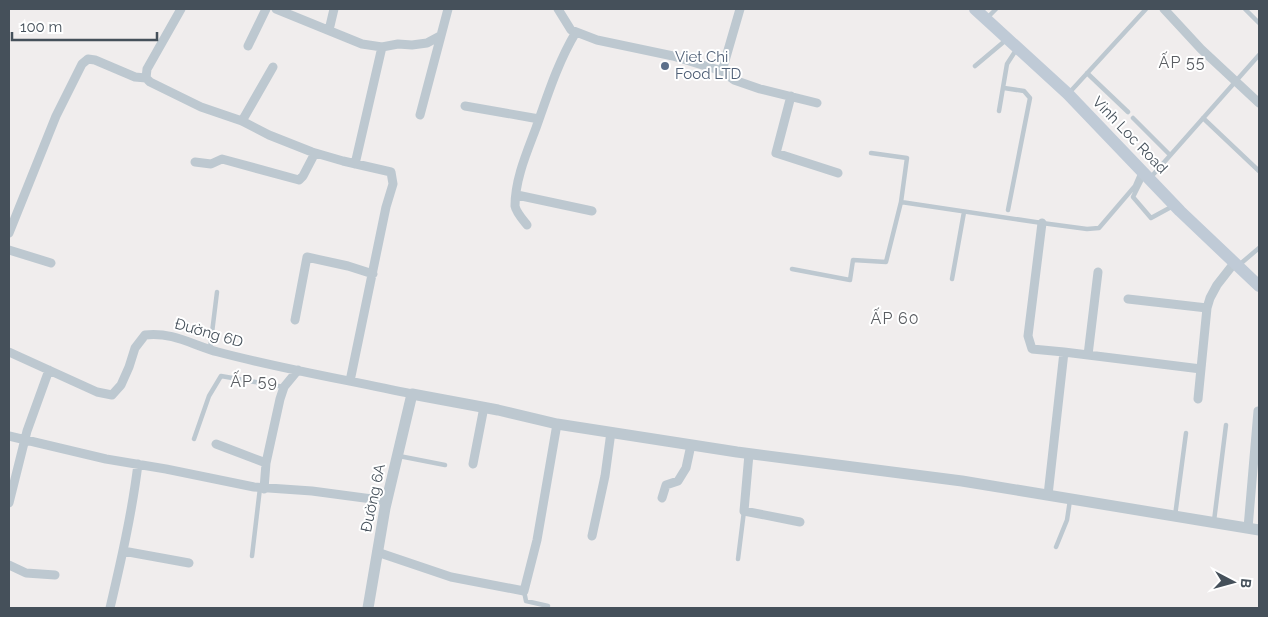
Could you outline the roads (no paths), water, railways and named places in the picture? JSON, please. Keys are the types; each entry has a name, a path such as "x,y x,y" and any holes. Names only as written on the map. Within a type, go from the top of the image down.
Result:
{"main road":[{"name":"Vinh Loc Road","path":"975,9 1068,94 1174,205 1259,286"}],"street":[{"path":"146,78 148,69 181,9"},
{"path":"248,46 266,9"},
{"path":"276,9 362,44 382,47 398,44 412,45 427,42 440,36"},
{"path":"328,30 334,9"},
{"path":"420,115 448,9"},
{"path":"558,9 572,30 597,40 673,56 722,70 734,80 817,103"},
{"path":"722,70 740,9"},
{"path":"1164,9 1201,49 1259,103"},
{"path":"527,225 515,208 525,160 565,49 576,32"},
{"path":"355,164 382,47"},
{"path":"9,233 56,116 82,64 88,59 95,60 135,77 146,78 150,82 201,107 242,121 269,135 315,153 391,172 393,184 386,207 350,381"},
{"path":"242,121 273,67"},
{"path":"791,96 776,153 838,173"},
{"path":"465,106 539,119"},
{"path":"195,162 211,164 222,159 299,180 315,153"},
{"path":"517,195 592,211"},
{"path":"1042,223 1028,336 1032,349 1201,369"},
{"path":"9,250 51,263"},
{"path":"294,320 307,257 348,266 373,274"},
{"path":"1198,399 1207,308 1217,285 1237,264"},
{"path":"1088,355 1098,272"},
{"path":"1128,299 1207,308"},
{"name":"Đường 6D","path":"9,352 97,392 112,395 121,385 135,348 145,335 160,333 176,336 210,349 412,394"},
{"path":"1048,494 1064,352"},
{"path":"9,503 34,411 49,370"},
{"path":"262,489 266,463 284,387 298,370"},
{"path":"412,394 484,407 557,424 749,454 962,481 1254,529 1258,411"},
{"name":"Đường 6A","path":"368,608 387,501 412,394"},
{"path":"473,464 484,407"},
{"path":"377,552 451,577 524,591 537,540 557,424"},
{"path":"592,536 605,476 611,432"},
{"path":"9,436 106,459 262,489 312,491 387,501"},
{"path":"216,444 266,463"},
{"path":"662,498 666,485 678,481 686,468 691,445"},
{"path":"749,454 744,511 800,522"},
{"path":"110,608 123,551 138,464"},
{"path":"123,551 188,563"},
{"path":"9,565 26,572 55,575"}],"lane":[{"path":"986,19 996,9"},
{"path":"1068,94 1146,9"},
{"path":"1245,9 1259,23"},
{"path":"975,66 1007,39"},
{"path":"999,111 1007,64 1016,48"},
{"path":"901,202 1087,229 1099,228 1145,175 1170,156 1259,55"},
{"path":"1087,73 1128,112"},
{"path":"1004,88 1024,91 1030,98 1008,210"},
{"path":"1133,118 1170,156"},
{"path":"1203,118 1259,171"},
{"path":"792,270 850,280 853,260 886,262 901,202 907,158 871,153"},
{"path":"1145,175 1132,197 1151,218 1174,205"},
{"path":"952,279 964,212"},
{"path":"1237,264 1259,248"},
{"path":"210,349 218,292"},
{"path":"194,439 209,396 221,376 284,387"},
{"path":"1214,523 1226,425"},
{"path":"1175,516 1186,433"},
{"path":"397,455 445,465"},
{"path":"252,556 262,489"},
{"path":"1056,547 1067,520 1071,499"},
{"path":"738,560 744,511"},
{"path":"524,591 526,601 548,606"}],"place":[{"name":"Viet Chi Food LTD","path":"665,66"}],"district":[{"name":"ẤP 55","path":"1182,62"},
{"name":"ẤP 60","path":"895,318"},
{"name":"ẤP 59","path":"254,381"}]}
